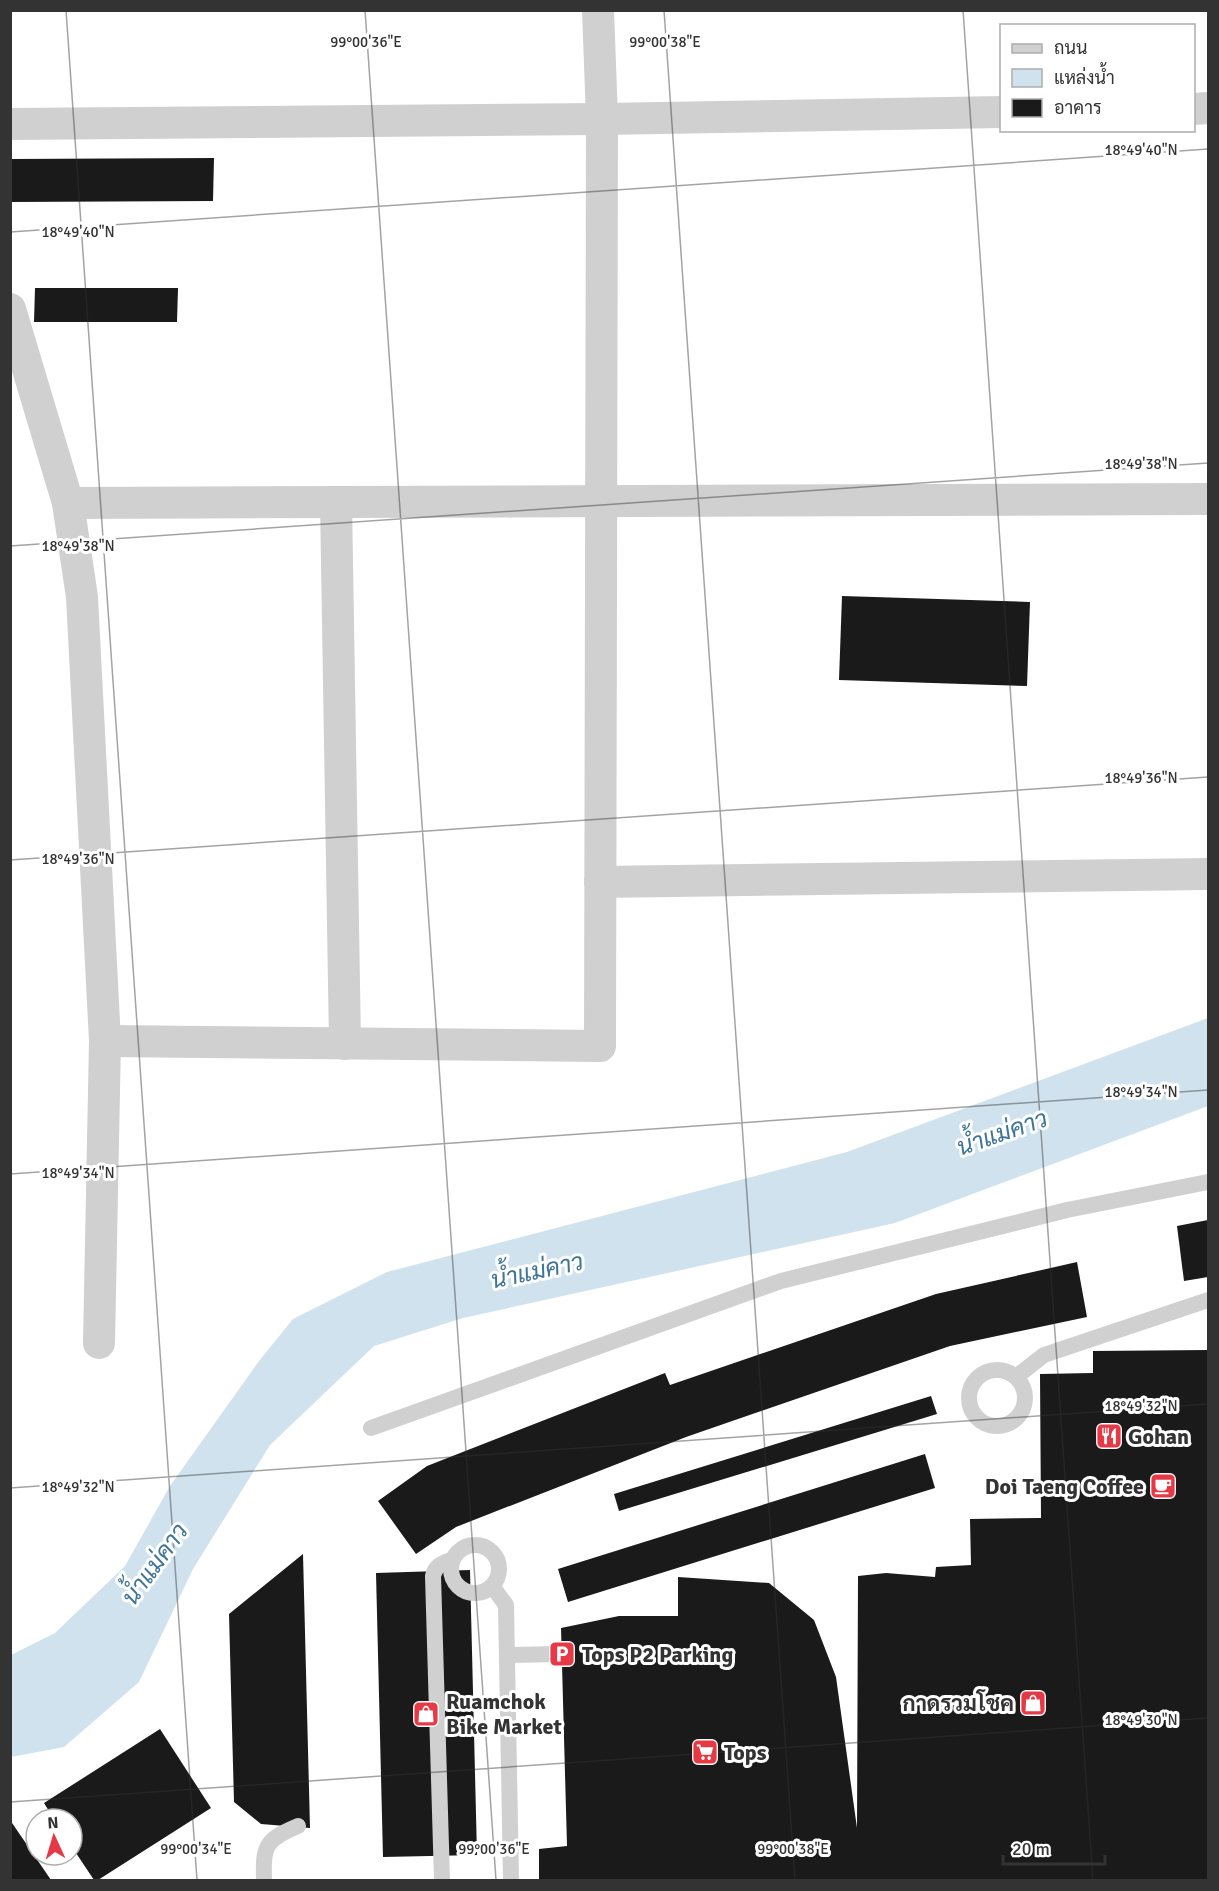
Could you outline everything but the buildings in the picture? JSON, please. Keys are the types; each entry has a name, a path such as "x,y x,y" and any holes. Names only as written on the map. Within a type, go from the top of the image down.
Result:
{"street":[{"path":"105,1041 600,1046 602,119 598,10"},
{"path":"10,124 602,119 1000,112"},
{"path":"10,309 68,503 82,597 105,1041 99,1343"},
{"path":"68,503 1209,499"},
{"path":"336,502 345,1044"},
{"path":"600,882 1209,874"}],"lane":[{"path":"371,1428 781,1281 1067,1210 1209,1182"},
{"path":"1016,1377 1044,1355 1209,1300"},
{"path":"442,1881 434,1576 440,1564 451,1560 468,1546 484,1547 493,1553 499,1564 497,1580 492,1586 478,1593 462,1590 452,1578 451,1560"},
{"path":"492,1586 506,1605 511,1881"},
{"path":"507,1655 562,1654"},
{"path":"264,1881 263,1854 267,1846 282,1833 298,1826"}],"water":[{"name":"น้ำแม่คาว","path":"1208,1018 1208,1106 895,1223 463,1318 374,1346 270,1445 193,1569 139,1682 64,1747 11,1757 11,1655 55,1633 125,1566 170,1486 259,1361 293,1319 387,1272 847,1152"}],"place":[{"name":"Gohan","path":"1109,1436"},
{"name":"Doi Taeng Coffee","path":"1163,1486"},
{"name":"Tops P2 Parking","path":"562,1654"},
{"name":"กาดรวมโชค","path":"1033,1703"},
{"name":"Ruamchok Bike Market","path":"426,1714"},
{"name":"Tops","path":"705,1752"}]}
